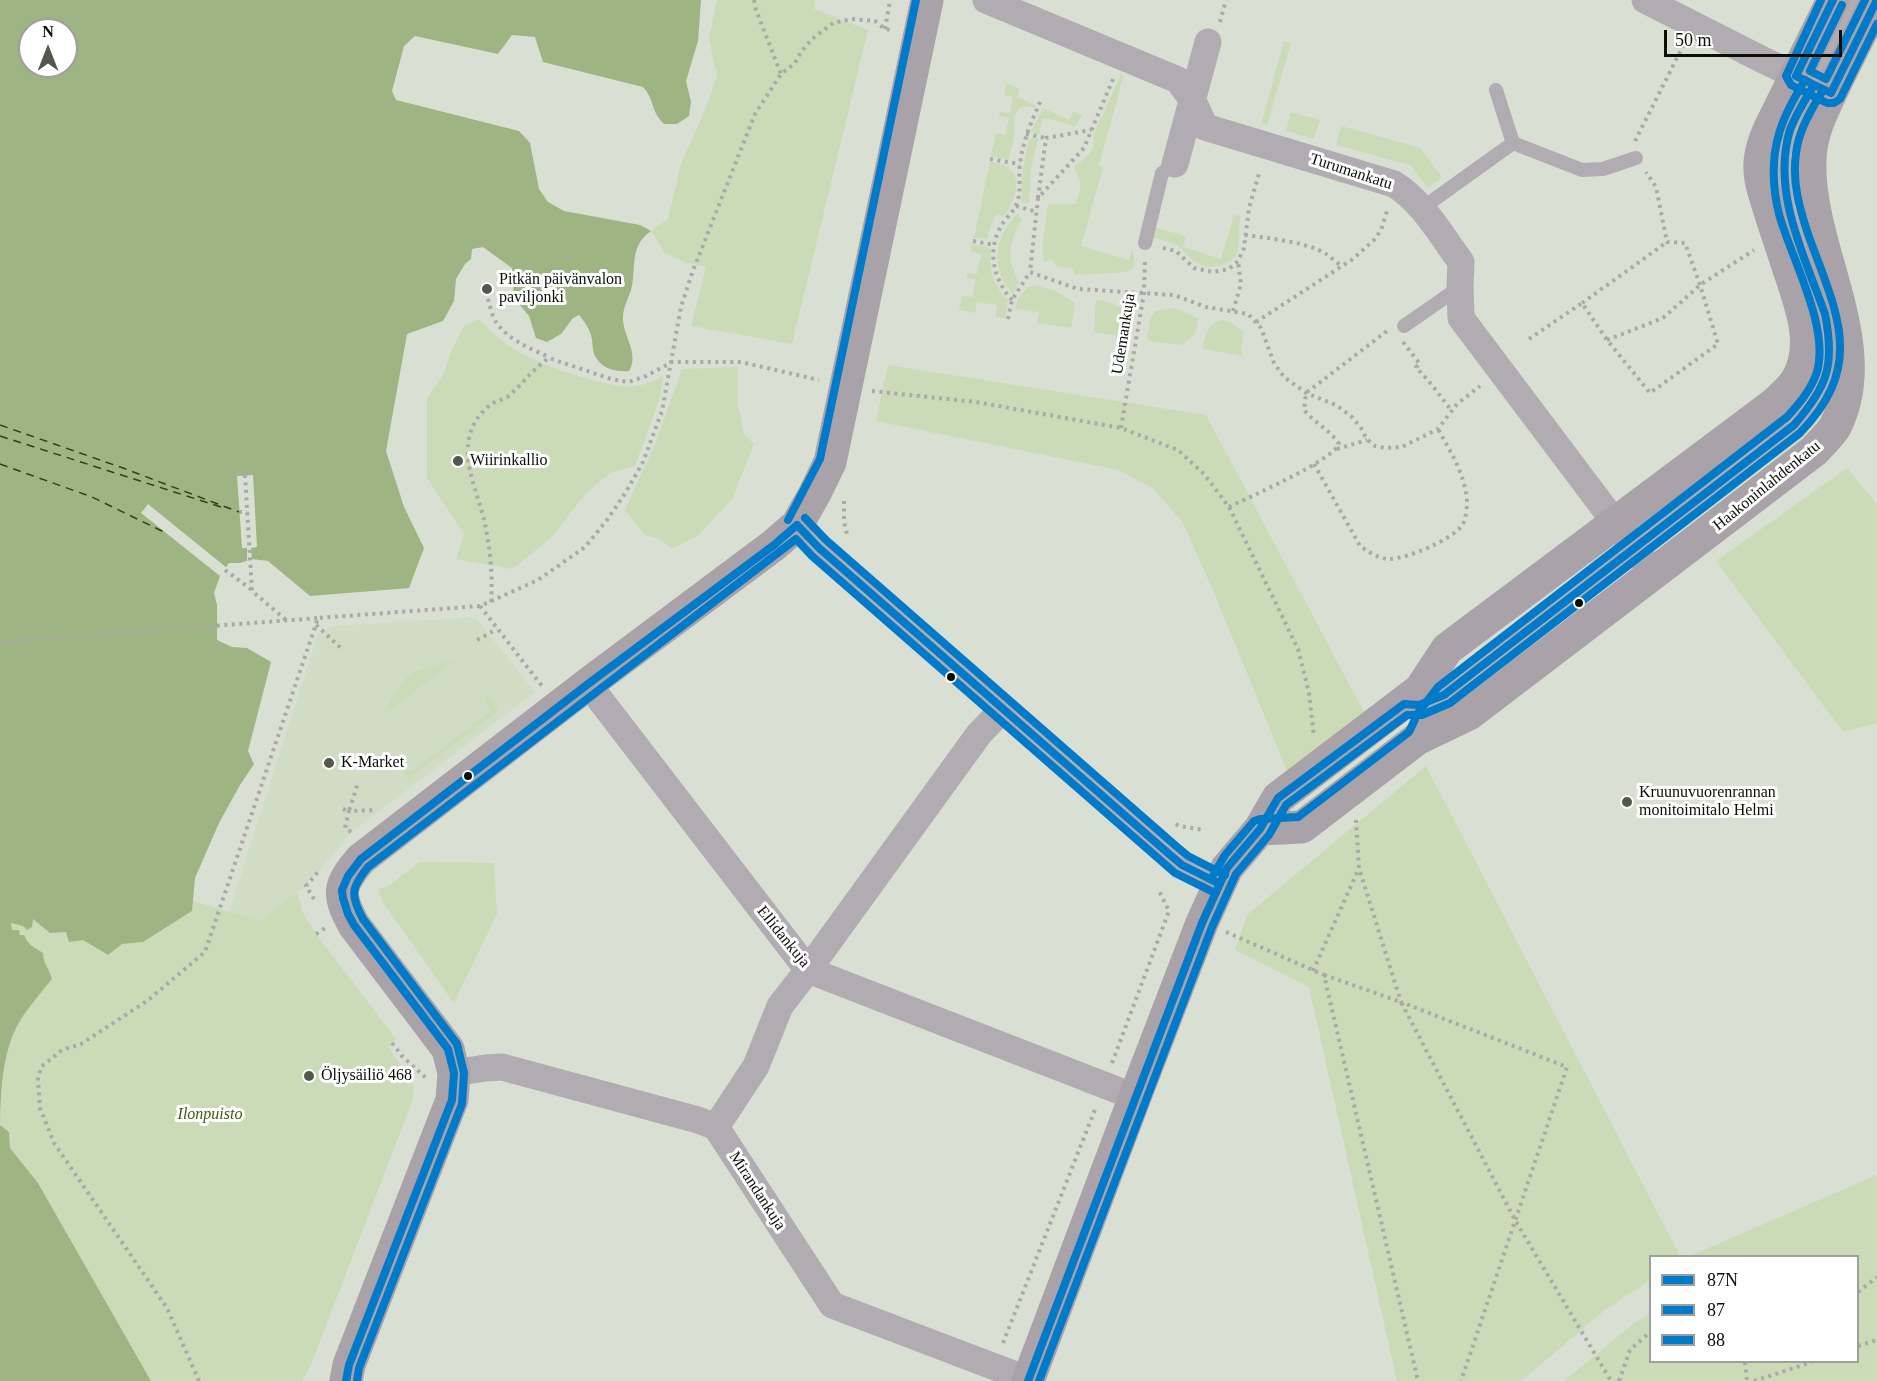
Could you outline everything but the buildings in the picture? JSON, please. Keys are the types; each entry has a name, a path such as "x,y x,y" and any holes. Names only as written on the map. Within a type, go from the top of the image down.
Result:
{"street":[{"path":"346,1381 349,1365 452,1100 442,1078 448,1049 354,925 344,908 342,890 347,876 361,859 588,684 774,545 797,525 865,390 927,0"},
{"name":"Turumankatu","path":"987,0 1178,80 1193,101 1205,127 1394,184 1405,191 1422,209 1461,262 1461,318 1634,548"},
{"path":"1645,0 1814,84"},
{"name":"Haakoninlahdenkatu","path":"1634,548 1703,537 1814,451 1836,426 1850,397 1855,362 1854,344 1844,302 1812,199 1810,178 1811,140 1816,126 1814,84 1833,0"},
{"name":"Haakoninlahdenkatu","path":"1029,1380 1202,923 1227,868 1260,829 1278,798 1420,690 1447,650 1634,548 1787,393 1797,380 1803,367 1805,353 1806,334 1803,313 1760,177 1762,146 1814,84 1877,0"},
{"path":"1175,165 1208,42"},
{"path":"797,525 819,548 1169,854 1182,865 1220,884"},
{"name":"Haakoninlahdenkatu","path":"1260,829 1302,827 1416,739 1469,714 1486,702 1629,593 1634,548"},
{"name":"Ellidankuja","path":"588,684 808,970 1135,1096"},
{"path":"442,1078 485,1068 502,1067 698,1120 716,1127 756,1066 780,1006 979,734 1003,709"},
{"name":"Mirandankuja","path":"716,1127 832,1305 1029,1380"}],"lane":[{"name":"Haakoninlahdenkatu","path":"1814,84 1855,0"},
{"path":"1496,90 1512,142"},
{"path":"1512,142 1582,170 1603,169 1636,158"},
{"path":"1422,209 1512,142"},
{"path":"1145,243 1162,173 1175,165"},
{"path":"1397,327 1460,286"},
{"name":"Haakoninlahdenkatu","path":"1416,739 1427,718 1444,695 1634,548"},
{"name":"Haakoninlahdenkatu","path":"1404,704 1419,705 1444,695"}],"path":[{"path":"754,0 781,74"},
{"path":"0,642 480,606 538,580 562,564 585,547 607,520 627,492 643,462 662,411 681,307 692,273 756,114 781,74 795,63 812,39 833,23 852,19 874,21 885,29 890,0"},
{"path":"1667,242 1656,187 1636,158 1635,139 1694,24"},
{"path":"1038,198 1084,148 1122,56"},
{"path":"1012,300 996,276 994,245 1000,228 1016,206 1020,164 1026,134 1042,98"},
{"path":"1026,134 1046,138 1092,129"},
{"path":"1008,319 1012,300 1030,272 1046,138"},
{"path":"1145,243 1176,251 1194,268 1203,271 1230,269 1238,261 1244,248 1249,208 1266,146"},
{"path":"990,159 1020,164"},
{"path":"1256,322 1341,266 1375,239 1381,230 1394,184"},
{"path":"1016,206 1036,212"},
{"path":"1245,235 1311,248 1324,253 1341,266"},
{"path":"973,241 994,245"},
{"path":"1529,339 1667,242 1685,243 1718,344 1650,393 1607,340 1582,303"},
{"name":"Udemankuja","path":"1121,428 1144,293 1145,243"},
{"path":"1607,340 1663,318 1700,285 1758,248"},
{"path":"1233,311 1241,284 1238,261"},
{"path":"1030,272 1078,288 1174,295 1206,307 1248,314 1261,328 1274,363 1284,377 1306,393 1336,405 1352,417 1375,446 1402,447 1438,429 1457,404 1501,370"},
{"path":"488,299 495,322 506,334 530,349 611,379 629,382 672,362 741,362 865,390 976,402 1121,428 1178,450 1204,474 1229,507 1298,649 1309,693 1314,739"},
{"path":"1337,450 1339,444 1333,435 1304,410 1306,393 1397,327 1420,364 1416,368 1451,410"},
{"path":"491,602 492,557 484,520 468,469 470,436 477,418 492,403 507,397 549,357"},
{"path":"1314,464 1360,546 1372,554 1389,559 1418,553 1458,530 1464,522 1467,501 1459,468 1438,429"},
{"path":"1229,507 1337,450 1368,440"},
{"path":"245,475 252,591"},
{"path":"845,493 844,522 850,543"},
{"path":"239,512 247,512"},
{"path":"225,570 287,620"},
{"path":"480,606 543,687"},
{"path":"200,1381 167,1308 54,1143 40,1108 38,1079 41,1067 62,1050 81,1044 147,1001 205,952 318,618"},
{"path":"316,625 342,649"},
{"path":"477,640 497,629"},
{"path":"351,832 345,828 358,783"},
{"path":"344,809 354,812 380,810"},
{"path":"1356,815 1359,868 1401,1002 1515,1220 1611,1381"},
{"path":"1313,971 1359,868"},
{"path":"993,1366 1104,1085 1169,911 1159,891"},
{"path":"1228,933 1313,971 1401,1002 1567,1067 1461,1381"},
{"path":"1324,975 1418,1381"},
{"path":"392,1043 402,1056 442,1078"},
{"path":"1859,1290 1877,1277"},
{"path":"1619,1381 1630,1350 1649,1333"},
{"path":"1859,1345 1877,1340"},
{"path":"1745,1363 1747,1381"},
{"path":"1754,1381 1809,1363"}],"shaded area":[{"path":"0,0 701,0 698,41 686,81 691,102 689,116 677,124 664,124 656,114 643,87 543,62 535,37 512,35 498,54 415,36 404,46 392,91 396,100 519,131 530,143 539,189 548,202 564,211 640,225 651,231 644,237 637,249 632,286 623,313 623,324 632,351 632,364 629,371 623,371 613,370 600,363 594,354 589,330 579,315 573,318 561,334 547,342 536,338 529,316 514,298 512,268 483,247 472,249 471,259 456,279 454,301 443,321 407,334 386,451 404,507 424,548 409,588 310,596 268,561 252,559 240,563 229,563 220,576 214,593 217,605 217,640 232,647 247,648 271,662 248,751 254,764 219,823 195,878 192,911 143,942 122,944 108,955 83,940 69,942 66,932 50,933 33,919 32,927 27,930 23,926 11,923 12,930 19,930 20,935 24,935 29,944 43,953 52,979 16,1028 7,1055 2,1083 0,1125"},
{"path":"1779,121 1805,133 1839,398 1809,435 1699,516 1682,496 1788,410 1800,392 1770,185"},
{"path":"1594,562 1611,582 1499,667 1498,671 1481,684 1465,661 1579,576"},
{"path":"475,617 535,692 351,833 306,886 260,921 229,912 318,634 333,626"},
{"path":"0,1125 9,1132 10,1148 38,1183 151,1381 0,1381"}],"green space":[{"path":"717,0 815,0 814,9 868,30 792,344 691,326 706,267 684,262 664,252 651,231 668,219 681,164 717,76 709,39"},
{"path":"1284,41 1291,43 1267,125 1261,124"},
{"path":"1121,74 1124,76 1099,165 1103,167 1081,246 1129,260 1133,247 1134,267 1128,272 1075,275 1074,269 1058,267 1050,259 1044,263 1042,249 1048,204 1076,204 1081,184 1074,168 1093,150 1094,134"},
{"path":"1006,83 1020,89 1017,97 1035,105 1034,107 1021,107 1014,116 1014,135 1009,159 991,156 996,133 1005,135 1009,118 999,116 1000,112 1010,113 1013,97 1004,95"},
{"path":"1043,108 1069,120 1073,111 1082,115 1075,127 1043,118 1039,134 1031,132"},
{"path":"1291,112 1320,120 1314,139 1286,131"},
{"path":"1341,126 1420,148 1442,177 1428,188 1410,165 1336,145"},
{"path":"1029,138 1038,139 1031,169 1029,203 1021,202 1023,169"},
{"path":"990,162 1005,166 1012,171 1015,176 1016,189 1003,217 997,213 987,239 974,237"},
{"path":"1018,213 1022,220 1010,251 1012,266 1019,283 1013,294 1000,274 998,253 1004,232"},
{"path":"1234,215 1240,216 1238,249 1232,260 1220,266 1201,265 1178,246 1150,237 1153,227 1186,236 1183,247 1221,259"},
{"path":"972,244 991,248 990,263 995,283 1008,300 1005,318 996,317 997,305 977,302 975,313 959,310 962,296 972,297 976,280 967,278 967,273 977,274 981,254 971,252"},
{"path":"1034,285 1056,291 1075,303 1071,328 1037,323 1039,312 1015,309 1021,294"},
{"path":"1096,300 1116,305 1133,317 1131,338 1094,332"},
{"path":"1175,308 1198,318 1195,334 1182,345 1149,341 1147,338 1151,317 1156,311"},
{"path":"479,319 491,331 524,355 574,375 626,386 637,386 663,376 660,398 635,466 610,473 587,492 551,538 512,569 456,559 464,534 427,478 427,399 444,373 464,326"},
{"path":"1222,320 1229,321 1244,332 1241,348 1243,356 1203,349 1208,331"},
{"path":"888,365 1206,415 1364,712 1288,773 1183,523 1154,489 1119,470 876,421"},
{"path":"738,367 738,405 744,434 754,444 732,499 699,535 672,549 660,539 645,535 625,510 656,442 682,369"},
{"path":"1847,468 1877,504 1877,723 1843,732 1716,561"},
{"path":"454,661 389,711 387,710 398,687 405,679 420,670"},
{"path":"487,696 499,710 408,779 401,768 405,767 410,773 491,711 484,700"},
{"path":"1426,766 1679,1255 1649,1255 1649,1281 1605,1310 1521,1381 1397,1381 1309,987 1235,950 1247,915"},
{"path":"419,862 494,863 497,914 454,1003 382,901 378,889 389,886"},
{"name":"Ilonpuisto","path":"297,892 302,911 316,934 396,1039 388,1047 412,1081 413,1099 312,1362 302,1381 151,1381 38,1183 10,1148 9,1132 0,1125 2,1083 11,1041 23,1016 52,978 38,950 24,936 12,930 11,922 23,926 32,919 83,940 108,955 122,944 143,942 192,911 193,901 260,921"},
{"path":"1877,1175 1877,1381 1564,1381 1633,1324 1649,1314 1649,1363 1859,1363 1859,1255 1692,1255"}],"pier":[{"path":"253,475 257,547 251,548 252,559 247,561 247,548 242,548 237,476"},
{"path":"148,504 227,568 220,576 141,513"}],"ferry route":[{"path":"0,425 239,512"},
{"path":"0,436 221,507"},
{"path":"0,464 92,497 166,533"}],"transit line":[{"name":"88","path":"788,520 820,459 916,0"},
{"name":"87","path":"1821,0 1786,76 1791,85 1827,103 1834,103 1840,99 1877,24"},
{"name":"87N","path":"1833,0 1796,76 1831,93 1877,0"},
{"name":"88","path":"1842,5 1810,71 1826,79 1865,0"},
{"name":"88","path":"1211,879 1225,855 1254,821 1298,817 1409,732 1418,713 1438,687 1787,417 1804,396 1817,372 1820,354 1818,335 1814,314 1779,214 1774,170 1780,130 1805,80"},
{"name":"87N","path":"1028,1381 1202,923 1227,868 1260,829 1278,798 1404,704 1419,705 1444,695 1794,425 1815,398 1829,361 1828,332 1825,314 1793,224 1787,200 1785,177 1785,153 1790,130 1814,85"},
{"name":"87","path":"1039,1381 1212,927 1236,874 1269,835 1286,805 1407,715 1422,715 1450,703 1800,433 1821,408 1833,384 1839,360 1840,337 1828,288 1802,214 1797,194 1795,164 1800,136 1806,120 1823,90"},
{"name":"88","path":"805,518 826,540 1176,846 1188,856 1225,875"},
{"name":"87N","path":"346,1381 349,1365 452,1100 454,1073 448,1049 348,914 342,890 348,876 361,859 588,684 774,545 797,525 819,548 1169,854 1182,865 1220,884"},
{"name":"87","path":"357,1381 359,1368 462,1104 464,1073 457,1044 363,919 354,898 358,881 368,867 796,539 812,556 1175,873 1215,893"}],"place":[{"name":"Pitkän päivänvalon paviljonki","path":"487,289"},
{"name":"Wiirinkallio","path":"458,461"},
{"name":"K-Market","path":"329,763"},
{"name":"Kruunuvuorenrannan monitoimitalo Helmi","path":"1627,802"},
{"name":"Öljysäiliö 468","path":"309,1076"}]}
